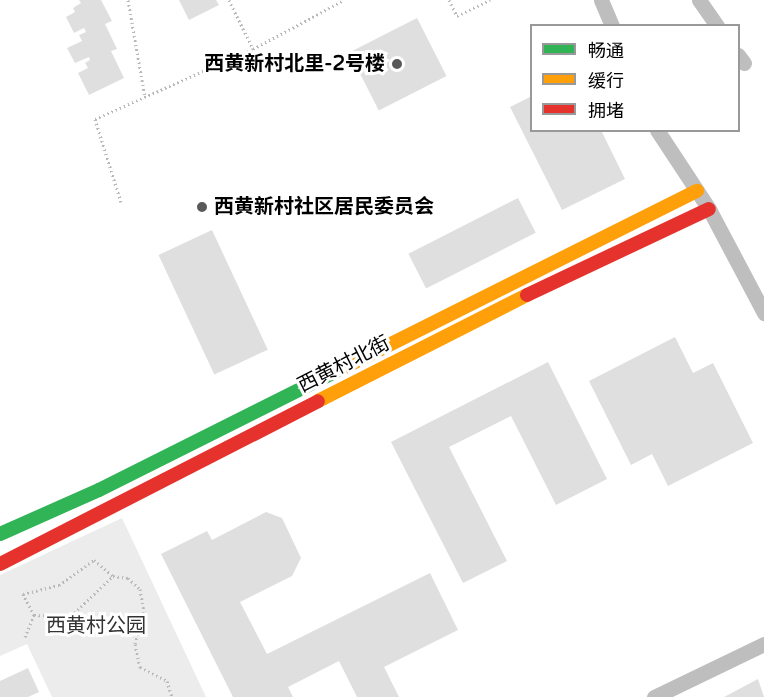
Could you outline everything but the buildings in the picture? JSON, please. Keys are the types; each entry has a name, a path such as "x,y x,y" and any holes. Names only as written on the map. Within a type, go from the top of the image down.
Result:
{"street":[{"path":"601,0 611,24"},
{"path":"699,0 716,24"},
{"path":"658,132 709,209 764,313"},
{"name":"西黄村北街","path":"0,534 99,490 697,191"},
{"name":"西黄村北街","path":"0,564 526,295 709,209"},
{"path":"654,697 764,644"}],"path":[{"path":"128,0 145,97"},
{"path":"229,0 253,49"},
{"path":"121,202 95,119 253,49 344,0"},
{"path":"449,0 457,16 490,0"},
{"path":"25,637 34,615 23,594 59,585 94,560 113,576 128,578 140,589 144,612 135,644 140,668 167,681 172,697"},
{"path":"34,615 71,616 113,576"}],"green space":[{"name":"西黄村公园","path":"122,518 206,697 52,697 27,644 0,656 0,575"}],"traffic: fast":[{"path":"0,534 99,490 343,368"}],"traffic: slow":[{"path":"343,368 697,191"},
{"path":"318,401 527,295"}],"traffic: jam":[{"path":"527,295 709,209"},
{"path":"0,564 318,401"}],"place":[{"name":"西黄新村北里-2号楼","path":"397,64"},
{"name":"西黄新村社区居民委员会","path":"202,207"}]}
